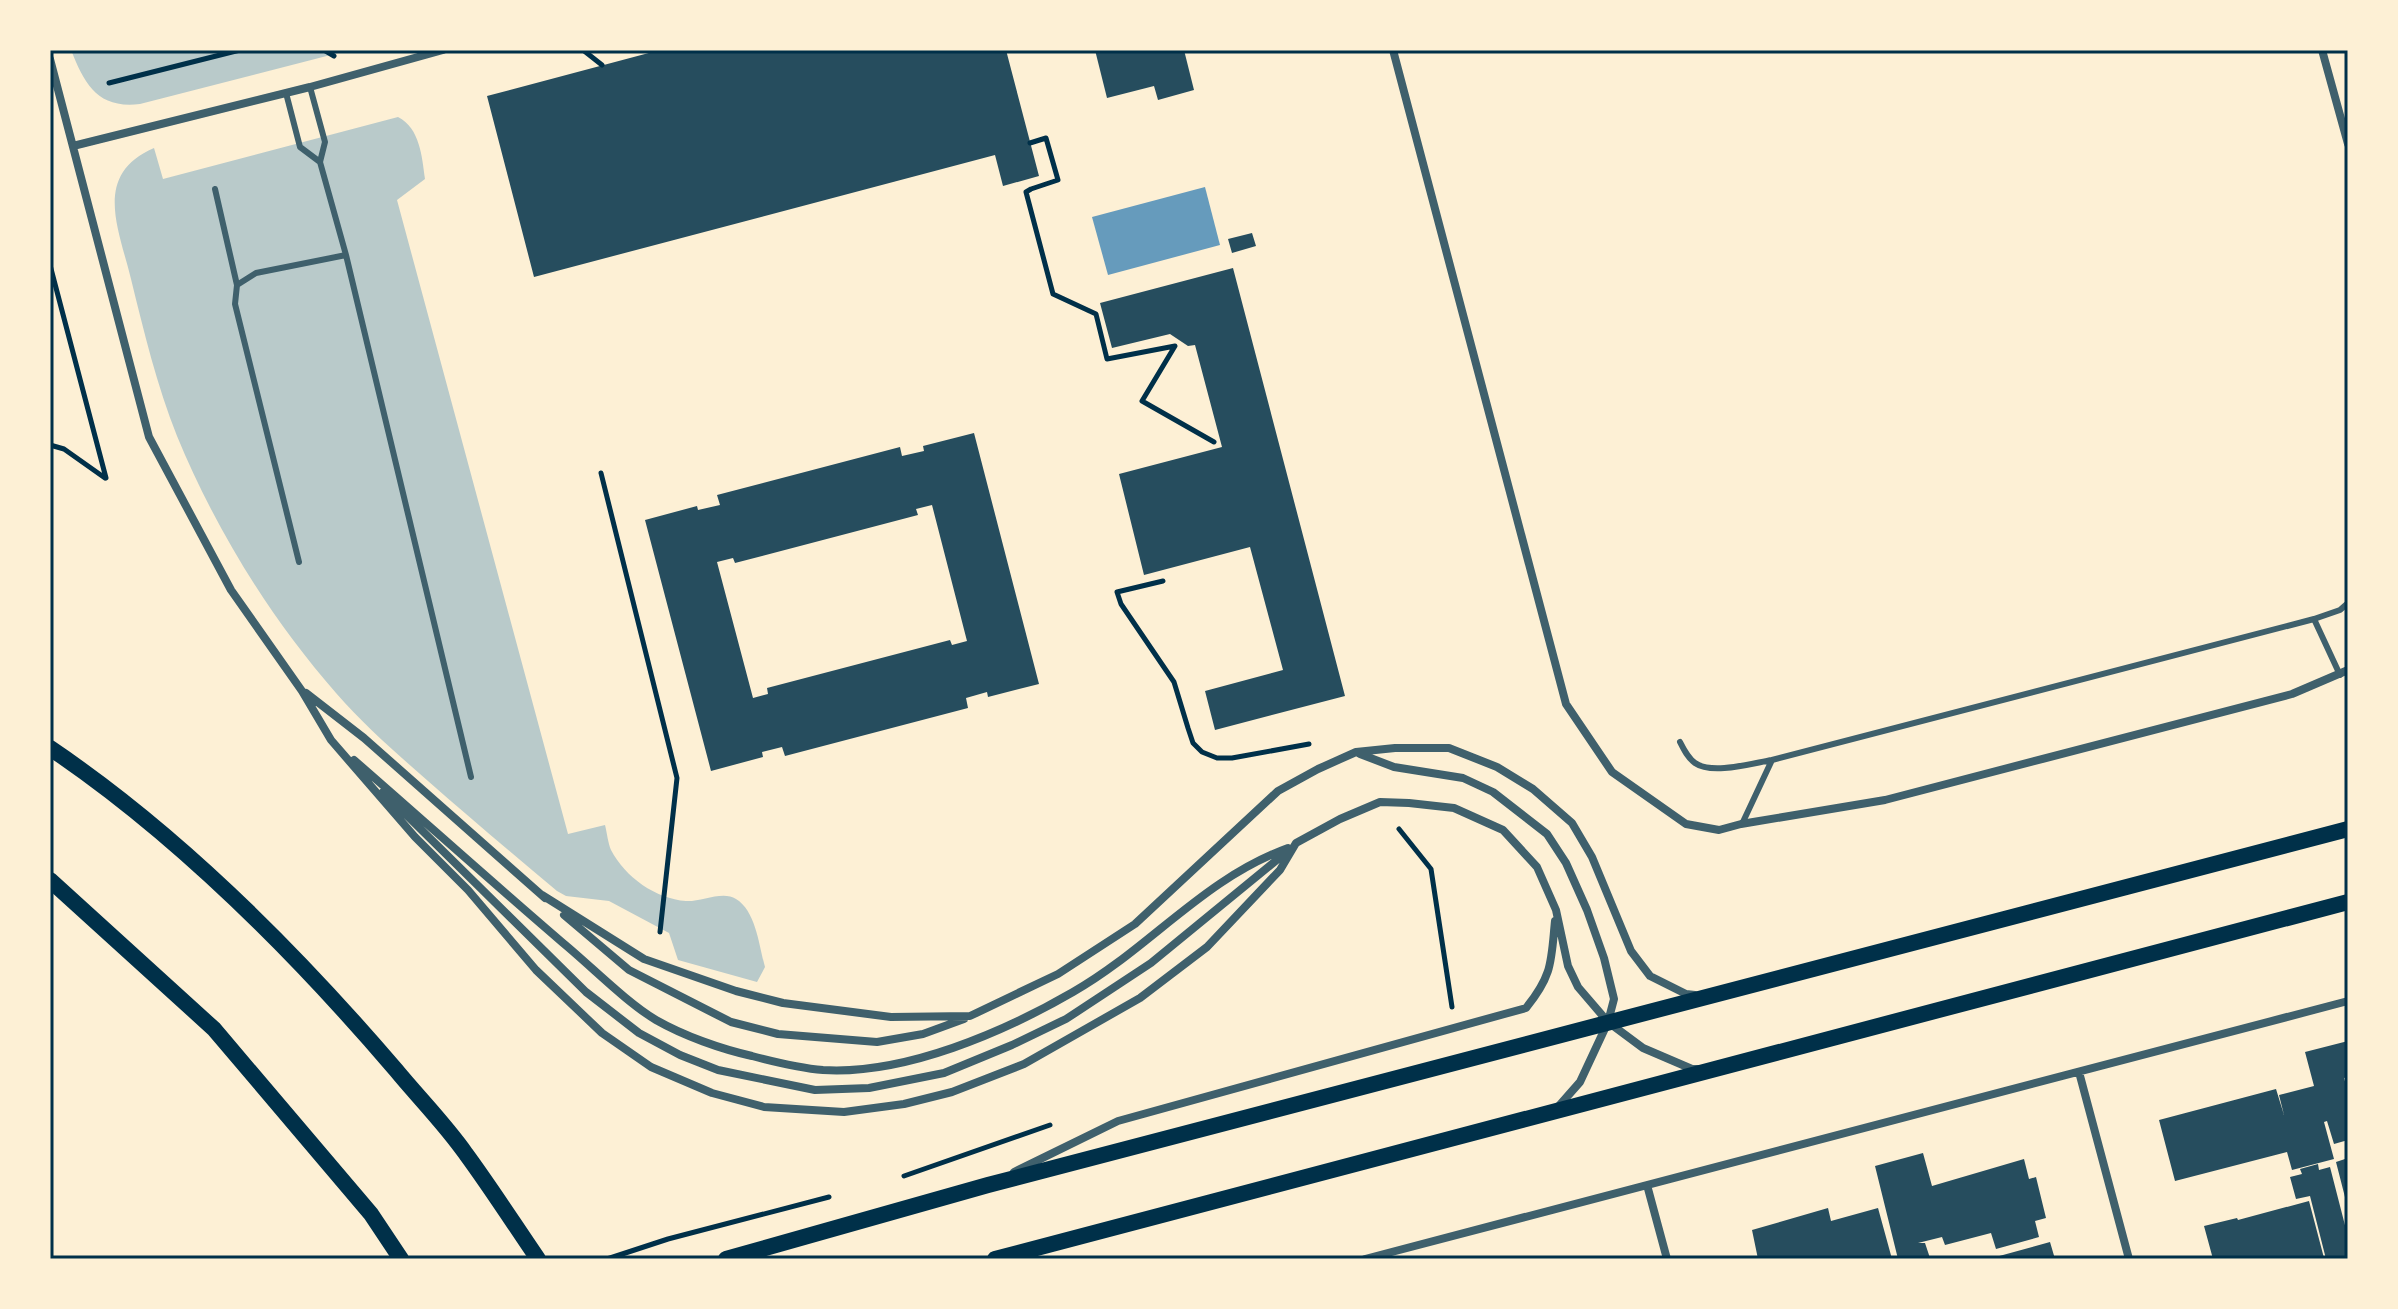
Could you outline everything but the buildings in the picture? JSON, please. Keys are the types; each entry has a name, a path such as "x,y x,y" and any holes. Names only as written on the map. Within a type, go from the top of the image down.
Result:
{"main road":[{"path":"50,748 187,856 288,952 366,1035 465,1151 538,1259"},
{"path":"726,1259 988,1185 2348,829"},
{"path":"50,880 214,1029 371,1214 401,1259"},
{"path":"995,1259 2348,902"}],"street":[{"path":"73,146 310,87 425,52 443,50"},
{"path":"1393,50 1566,704 1612,772 1686,824 1719,830 1885,800 2292,694 2344,673"},
{"path":"2322,50 2348,144"},
{"path":"50,59 149,437 231,590 302,691 331,740 415,837 468,890 536,970 602,1033 651,1067 712,1093 764,1107 844,1112 904,1104 952,1092 1024,1064 1140,998 1207,947 1270,881 1296,845"},
{"path":"302,691 364,738 629,970 731,1022 778,1034 877,1042 923,1034 970,1016 1058,974 1135,924 1278,791 1356,752 1395,748 1449,748 1497,767 1533,789 1572,823 1592,857 1631,951 1639,963 1650,976 1686,994 1709,997"},
{"path":"331,740 542,925 656,1020 724,1050 824,1070 874,1067 915,1059 1010,1025 1115,965 1211,888 1260,858 1296,845"},
{"path":"331,740 586,992 639,1033 680,1055 718,1070 815,1090 869,1088 944,1073 1066,1019 1151,963 1296,845 1340,819 1380,802 1454,808 1503,830 1537,867 1556,910 1568,966 1578,987 1608,1022 1643,1048 1692,1069 1726,1066"},
{"path":"1356,752 1394,767 1463,778 1493,792 1547,834 1566,863 1604,958 1614,999 1608,1022 1580,1082 1554,1113"},
{"path":"542,895 644,959 736,991 783,1003 891,1017 970,1016"},
{"path":"988,1185 1118,1121 1526,1008 1542,989 1550,970 1556,910"},
{"path":"1365,1259 2348,1001"},
{"path":"2079,1072 2129,1259"},
{"path":"1647,1185 1667,1259"}],"lane":[{"path":"310,87 325,142 320,162 346,255 471,777"},
{"path":"286,93 300,147 320,162"},
{"path":"215,189 237,285 235,304 299,562"},
{"path":"237,285 256,273 346,255"},
{"path":"1680,742 1687,756 1697,765 1715,769 1772,760 2314,619 2340,610 2348,603"},
{"path":"2314,619 2344,673"},
{"path":"1741,824 1772,760"}],"path":[{"path":"109,83 240,50"},
{"path":"583,50 602,65"},
{"path":"1030,143 1046,138 1058,180 1026,192 1053,294 1096,314 1107,359 1175,346 1142,401 1214,442"},
{"path":"50,265 106,478 64,449 50,445"},
{"path":"601,473 677,778 660,932"},
{"path":"1163,581 1117,592 1121,604 1174,682 1193,743 1202,752 1217,758 1232,758 1323,742"},
{"path":"1399,829 1431,869 1453,1012"}],"shaded area":[{"path":"71,50 350,50 126,105 113,103 95,92"},
{"path":"398,117 415,136 425,179 397,200 568,834 605,825 611,850 624,869 642,885 664,896 686,901 718,896 736,899 748,912 758,939 765,967 757,982 678,960 669,933 609,901 566,896 557,891 380,738 312,664 267,603 227,538 177,436 151,359 117,223 116,188 123,173 135,159 154,148 163,179"}],"water":[{"path":"1205,187 1220,245 1108,275 1092,217"}]}
